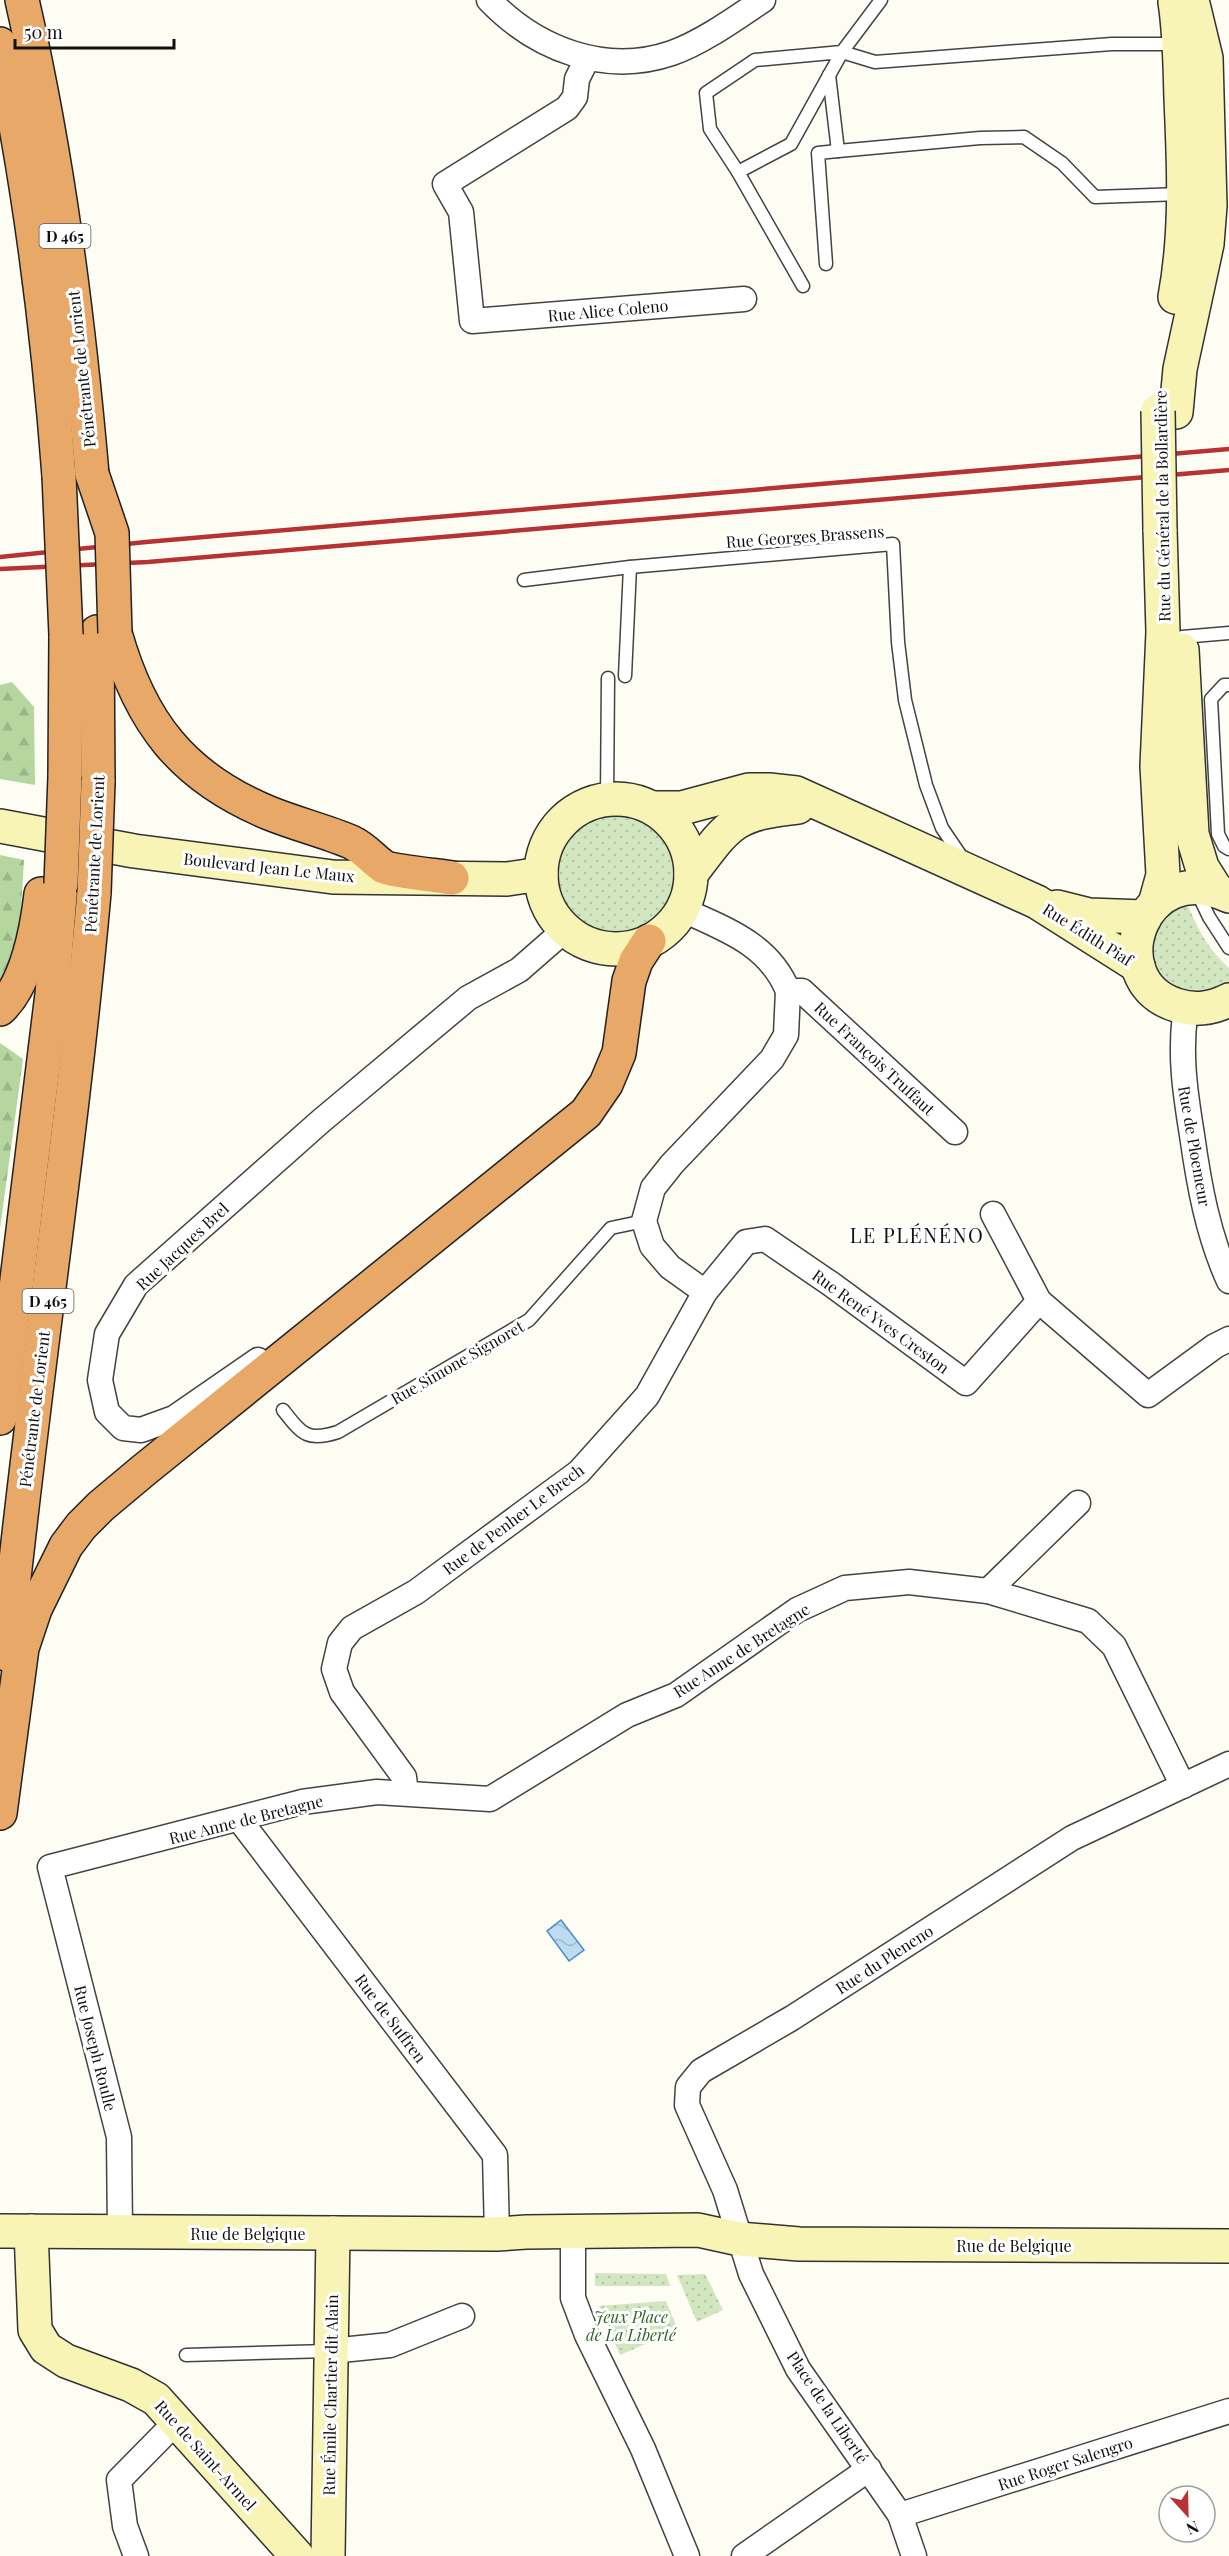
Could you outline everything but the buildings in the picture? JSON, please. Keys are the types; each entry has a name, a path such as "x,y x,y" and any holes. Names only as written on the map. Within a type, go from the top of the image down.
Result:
{"highway":[{"name":"Pénétrante de Lorient","path":"0,1709 16,1550 83,1010 94,893 98,782 93,633 92,474 80,340 44,94 22,0"},
{"name":"Pénétrante de Lorient","path":"0,44 27,182 49,346 59,476 93,633 60,774 52,882 52,994 0,1418"},
{"path":"93,633 124,666 144,710 164,740 189,765 214,783 270,814 352,843 366,850 384,867 452,878"},
{"path":"0,1009 23,973 39,913 52,882"},
{"path":"0,1813 22,1648 34,1609 66,1546 76,1532 101,1506 586,1113 606,1084 619,1053 629,981 636,961 649,941"}],"main road":[{"name":"Rue du Général de la Bollardière","path":"1174,0 1190,43 1206,58 1197,194 1207,244 1180,369 1167,411 1172,634 1204,873"},
{"name":"Rue du Général de la Bollardière","path":"1190,43 1192,0"},
{"name":"Rue du Général de la Bollardière","path":"1138,966 1136,949 1138,932 1150,911 1163,875 1157,766 1172,634"},
{"path":"653,808 674,825 685,843 691,874 688,895 667,929 649,941 614,949 591,944 566,929 547,903 541,874 543,852 554,833 571,814 586,805 607,799 629,800 653,808 682,808 728,794 770,790 796,793 1037,902"},
{"path":"691,874 728,826 753,813 798,807 836,810"},
{"name":"Boulevard Jean Le Maux","path":"0,826 134,851 333,877 507,879 541,874"},
{"path":"1150,911 1168,894 1204,873"},
{"name":"Rue Édith Piaf","path":"1037,902 1089,915 1150,911"},
{"name":"Rue Édith Piaf","path":"1037,902 1138,966"},
{"path":"1138,966 1145,981 1170,1003 1186,1008 1202,1009 1218,1006 1229,1000"},
{"name":"Rue de Belgique","path":"15,2231 497,2234 698,2230 741,2246"},
{"name":"Rue de Saint-Armel","path":"15,2231 35,2330 46,2348 66,2361 131,2385 156,2399 297,2556"},
{"name":"Rue Émile Chartier dit Alain","path":"328,2556 333,2233"},
{"name":"Rue de Belgique","path":"497,2234 525,2241 573,2245 1229,2247"}],"street":[{"path":"489,0 521,28 551,46 587,59 612,62 673,53 764,0"},
{"name":"Rue Alice Coleno","path":"587,59 577,79 574,97 567,108 446,184 461,212 472,321 744,299"},
{"path":"681,909 743,939 780,972 788,991 786,1035 772,1059 672,1164 653,1188 644,1221 652,1245 670,1267 705,1292"},
{"name":"Rue Jacques Brel","path":"420,1248 174,1418 141,1430 123,1428 107,1412 100,1380 107,1334 136,1285 321,1121 468,999 519,970 566,929"},
{"name":"Rue François Truffaut","path":"788,991 802,991 955,1132"},
{"name":"Rue de Ploemeur","path":"1186,1008 1182,1068 1199,1183 1209,1225 1229,1281"},
{"path":"993,1214 1038,1301 1148,1395 1215,1346 1229,1339"},
{"name":"Rue René Yves Creston","path":"765,1239 831,1284 966,1383 1038,1301"},
{"name":"Rue de Penher Le Brech","path":"406,1793 404,1777 342,1692 334,1669 340,1643 352,1628 416,1592 579,1472 647,1396 705,1292 746,1242 765,1239"},
{"path":"988,1591 1078,1503"},
{"name":"Rue Anne de Bretagne","path":"50,1868 302,1802 377,1792 490,1799 627,1715 676,1695 797,1610 845,1588 909,1582 988,1591 1088,1622 1114,1646 1183,1786"},
{"name":"Rue du Pleneno","path":"741,2246 725,2190 687,2105 688,2087 701,2071 792,2018 1072,1838 1229,1764"},
{"name":"Rue de Suffren","path":"239,1819 495,2155 497,2234"},
{"name":"Rue Joseph Roulle","path":"50,1868 119,2137 120,2232"},
{"path":"573,2245 573,2298 583,2326 643,2450 687,2556"},
{"name":"Place de la Liberté","path":"741,2246 751,2274 798,2369 869,2469 744,2556"},
{"path":"331,2351 390,2346 462,2316"},
{"name":"Rue Roger Salengro","path":"900,2515 1229,2411"},
{"path":"136,2556 125,2526 119,2480 177,2421"},
{"path":"869,2469 900,2515 914,2556"}],"lane":[{"path":"738,172 791,144 842,52 880,0"},
{"path":"803,286 738,172 710,129 706,93 754,60 842,52 875,62 1112,44 1190,43"},
{"path":"829,75 838,151"},
{"path":"826,264 818,153 980,138 1024,137 1062,163 1095,197 1197,194"},
{"name":"Rue Georges Brassens","path":"524,580 630,567 892,544 898,642 905,699 926,785 942,828 972,872"},
{"path":"625,676 630,567"},
{"path":"1172,634 1229,633"},
{"path":"607,799 608,678"},
{"path":"1229,685 1224,685 1211,699 1218,834 1224,846 1229,849"},
{"path":"1204,873 1209,917 1229,948"},
{"name":"Rue Simone Signoret","path":"283,1410 301,1433 312,1437 322,1437 338,1432 529,1320 611,1228 644,1221"},
{"path":"186,2355 331,2351"}],"green space":[{"path":"12,682 34,707 35,785 0,779 0,685"},
{"path":"616,814 639,818 659,831 672,851 676,874 672,897 659,917 639,930 616,934 593,930 573,917 560,897 556,874 560,851 573,831 593,818"},
{"path":"0,855 24,860 19,943 0,983"},
{"path":"1186,900 1203,937 1229,968 1229,982 1218,989 1188,994 1164,979 1152,959 1151,936 1158,923"},
{"path":"0,1043 23,1059 0,1229"},
{"path":"595,2273 666,2274 670,2286 595,2286"},
{"path":"705,2274 723,2310 697,2322 677,2275"},
{"name":"Jeux Place de La Liberté","path":"666,2301 678,2330 620,2355 599,2306"}],"water":[{"path":"561,1920 584,1950 569,1961 547,1931"}],"railway":[{"path":"0,557 146,542 1229,449"},
{"path":"0,569 148,562 1229,470"}],"district":[{"name":"LE PLÉNÉNO","path":"917,1234"}]}
